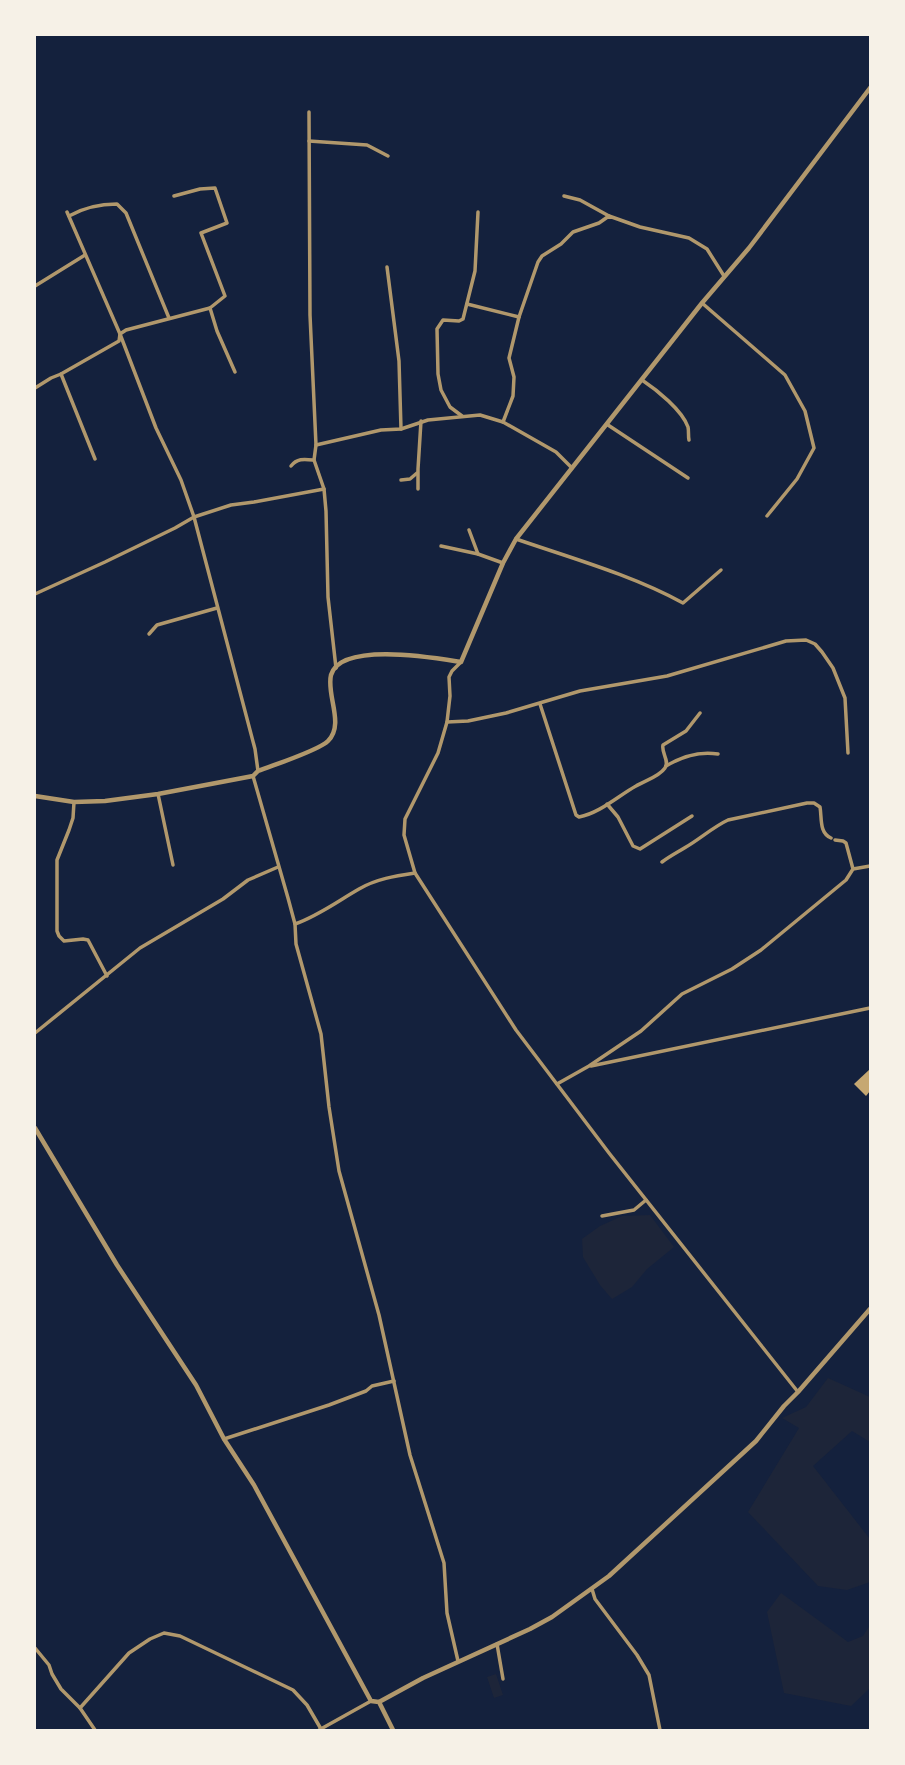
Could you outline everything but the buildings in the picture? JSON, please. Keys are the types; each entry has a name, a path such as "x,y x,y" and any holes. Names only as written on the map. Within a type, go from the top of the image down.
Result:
{"street":[{"path":"798,1392 646,1200 516,1030 415,873 404,835 403,825 438,753 447,722 450,696 449,677 452,671 461,662 503,562 516,539 608,425 702,303 749,248 870,88"},
{"path":"308,112 310,315 316,445 314,460 324,488 327,531 328,596 336,668"},
{"path":"309,141 367,145 388,156"},
{"path":"35,388 119,341 120,334 126,330 210,308 225,296 201,233 227,223 215,188 200,189 174,196"},
{"path":"564,196 580,200 597,208 609,216 640,227 689,238 706,248 724,276"},
{"path":"169,318 126,213 117,204 103,204 86,207 68,214 120,334 156,428 181,480 194,517 255,749 258,771"},
{"path":"462,416 450,407 441,390 438,374 437,329 443,320 461,321 467,304 475,271 478,212"},
{"path":"503,422 513,396 514,377 509,358 519,317 530,283 542,256 561,244 573,232 599,223 609,216"},
{"path":"35,286 85,255"},
{"path":"387,267 398,355 401,429"},
{"path":"702,303 785,375 804,411 814,448 797,479 767,516"},
{"path":"467,304 519,317"},
{"path":"210,308 217,331 235,372"},
{"path":"61,374 95,459"},
{"path":"642,380 654,387 674,407 688,428 689,440"},
{"path":"316,445 381,430 401,429 421,422 480,415 503,422 556,452 572,468"},
{"path":"418,489 421,422"},
{"path":"608,425 688,478"},
{"path":"291,466 295,461 303,459 314,460"},
{"path":"401,480 410,479 418,473"},
{"path":"35,594 105,562 175,528 194,517 232,505 324,488"},
{"path":"469,530 478,554"},
{"path":"516,539 663,592 683,603 721,570"},
{"path":"441,546 478,554 503,562"},
{"path":"149,634 157,625 217,608"},
{"path":"447,722 468,721 540,704 580,691 667,676 786,642 806,640 814,644 822,652 839,683 845,698 848,753"},
{"path":"35,796 74,802 105,801 158,794 253,776 258,771 327,742 332,736 335,728 331,675 336,668 349,658 369,655 419,655 461,662"},
{"path":"540,704 576,815 579,817 607,804 659,773 666,766 682,758 691,755 709,753 718,754"},
{"path":"666,766 667,762 663,745 686,732 700,713"},
{"path":"253,776 295,924 296,944 321,1034 329,1107 339,1171 379,1315 410,1455 444,1563 447,1613 458,1661"},
{"path":"158,794 173,865"},
{"path":"74,802 73,818 57,860 57,931 58,936 64,941 83,939 88,940 107,976"},
{"path":"557,1084 589,1066 641,1031 682,994 732,969 761,950 846,880 853,868 846,843 827,837 823,831 820,807 811,802 728,820 669,856 662,862"},
{"path":"607,804 618,818 634,846 640,849 692,816"},
{"path":"853,868 870,866"},
{"path":"35,1033 140,948 223,899 248,880 278,867"},
{"path":"295,924 310,918 360,888 376,881 391,876 415,873"},
{"path":"589,1066 870,1008"},
{"path":"35,1128 117,1265 196,1385 224,1439 254,1485 371,1701"},
{"path":"602,1216 634,1210 646,1200"},
{"path":"80,1708 128,1653 150,1639 164,1633 180,1636 293,1690 307,1705 320,1729 371,1701 380,1702 458,1661 552,1617 592,1589 622,1565 756,1440 870,1309"},
{"path":"224,1439 329,1405 366,1391 372,1386 394,1381"},
{"path":"592,1589 595,1599 637,1655 649,1675 660,1730"},
{"path":"497,1644 503,1679"},
{"path":"35,1648 49,1665 52,1674 61,1689 80,1708 95,1730"},
{"path":"380,1702 393,1730"}],"shaded area":[{"path":"650,1215 674,1247 647,1269 632,1287 612,1299 600,1285 583,1257 582,1239 600,1226 622,1216"},
{"path":"828,1378 870,1397 870,1442 852,1431 813,1466 870,1539 870,1582 847,1590 818,1586 748,1512 799,1428 782,1418 806,1407"},
{"path":"781,1593 848,1642 863,1636 870,1625 870,1688 851,1706 784,1693 767,1612"},
{"path":"496,1674 503,1695 494,1698 487,1677"}]}
